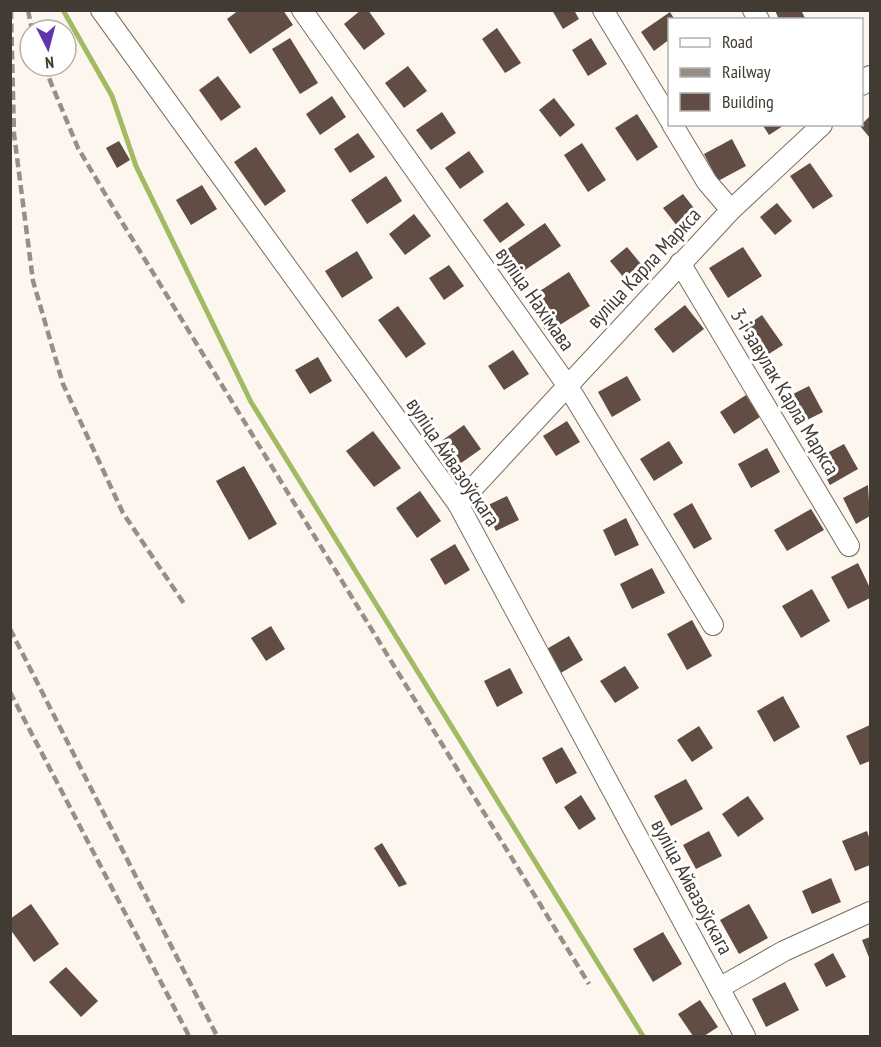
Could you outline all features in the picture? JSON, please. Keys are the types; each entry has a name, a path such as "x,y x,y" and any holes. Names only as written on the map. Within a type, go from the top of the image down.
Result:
{"street":[{"name":"вуліца Айвазоўскага","path":"101,10 458,504 746,1036"},
{"name":"вуліца Нахімава","path":"302,10 567,386 713,625"},
{"path":"603,10 668,118"},
{"path":"673,126 707,182 731,210"},
{"name":"вуліца Карла Маркса","path":"458,504 680,263 731,210 821,126"},
{"name":"3-і завулак Карла Маркса","path":"680,263 849,546"},
{"path":"719,988 784,951 870,912"}],"building":[{"path":"239,10 283,10 293,25 250,54 227,19"},
{"path":"361,10 368,10 385,34 364,50 344,24"},
{"path":"552,10 574,10 579,19 563,29"},
{"path":"775,10 801,10 805,18 778,18"},
{"path":"670,12 674,18 668,18 668,40 654,51 641,32"},
{"path":"497,28 521,63 505,73 482,39"},
{"path":"290,38 318,83 300,94 272,49"},
{"path":"591,38 607,64 588,76 572,50"},
{"path":"408,66 427,91 404,108 385,83"},
{"path":"218,76 241,107 221,121 199,90"},
{"path":"332,96 346,117 320,135 306,114"},
{"path":"554,98 575,125 560,137 539,110"},
{"path":"442,112 456,133 431,150 416,130"},
{"path":"637,114 658,147 637,161 615,128"},
{"path":"870,116 870,138 860,126 863,126"},
{"path":"763,126 783,126 769,135"},
{"path":"358,133 375,157 350,173 334,149"},
{"path":"732,139 746,166 718,181 704,154"},
{"path":"119,141 130,160 117,168 106,148"},
{"path":"582,143 606,180 588,192 564,155"},
{"path":"256,147 286,191 265,206 234,162"},
{"path":"469,151 484,172 460,189 445,168"},
{"path":"810,163 833,196 813,209 790,176"},
{"path":"386,176 402,201 367,224 351,200"},
{"path":"202,185 217,209 191,225 176,200"},
{"path":"683,194 700,216 681,231 663,208"},
{"path":"507,202 525,225 500,243 483,220"},
{"path":"777,203 792,221 775,235 760,217"},
{"path":"414,214 431,236 405,255 389,234"},
{"path":"545,223 561,246 519,274 503,252"},
{"path":"627,247 641,264 624,278 610,261"},
{"path":"743,247 762,276 728,298 709,268"},
{"path":"357,251 373,278 342,298 325,271"},
{"path":"449,265 464,286 444,300 429,278"},
{"path":"569,272 590,306 547,333 526,300"},
{"path":"685,305 704,329 673,353 654,329"},
{"path":"398,306 426,344 406,358 378,320"},
{"path":"762,315 783,345 764,357 743,328"},
{"path":"513,350 529,374 504,390 488,366"},
{"path":"318,357 332,381 310,394 295,370"},
{"path":"627,376 641,400 612,417 598,392"},
{"path":"809,386 823,412 799,424 785,398"},
{"path":"746,395 760,417 734,434 720,412"},
{"path":"567,421 580,442 556,456 543,436"},
{"path":"464,425 481,449 454,468 437,444"},
{"path":"373,431 401,468 374,487 346,451"},
{"path":"669,441 683,463 654,481 640,459"},
{"path":"844,444 858,469 830,485 816,459"},
{"path":"767,448 780,472 751,488 738,464"},
{"path":"244,466 277,524 249,540 216,481"},
{"path":"868,485 870,516 856,524 843,498"},
{"path":"420,491 441,521 417,538 396,508"},
{"path":"507,496 519,520 496,531 484,507"},
{"path":"692,503 712,539 694,549 673,514"},
{"path":"811,509 824,530 787,551 774,530"},
{"path":"626,518 639,545 615,556 603,530"},
{"path":"455,544 470,570 445,585 430,559"},
{"path":"858,563 870,588 870,598 848,609 831,577"},
{"path":"652,568 665,593 632,609 620,584"},
{"path":"812,589 830,621 801,638 782,606"},
{"path":"692,620 712,656 687,670 667,634"},
{"path":"271,626 285,649 266,661 251,638"},
{"path":"569,636 583,660 559,674 545,650"},
{"path":"625,666 639,688 615,703 600,681"},
{"path":"510,668 523,693 497,707 484,681"},
{"path":"783,696 800,727 774,742 757,711"},
{"path":"870,725 870,761 860,765 846,736"},
{"path":"699,726 713,748 692,762 677,740"},
{"path":"562,747 577,773 556,784 542,758"},
{"path":"686,779 703,809 671,826 654,796"},
{"path":"581,795 596,819 579,830 564,807"},
{"path":"748,796 764,819 738,837 722,814"},
{"path":"709,831 722,856 696,869 683,845"},
{"path":"867,831 870,840 870,865 855,871 842,841"},
{"path":"382,843 407,884 399,887 374,848"},
{"path":"831,878 841,902 812,914 802,891"},
{"path":"31,904 59,944 34,962 10,929 10,919"},
{"path":"749,904 768,938 739,954 720,920"},
{"path":"663,932 682,964 653,982 633,949"},
{"path":"870,937 870,960 862,940"},
{"path":"833,953 846,977 826,987 814,964"},
{"path":"66,967 98,1001 81,1017 49,982"},
{"path":"785,982 799,1010 766,1027 752,999"},
{"path":"700,1000 718,1027 704,1036 693,1036 678,1014"}],"waterway":[{"path":"63,10 112,96 136,166 251,402 643,1036"}],"railway":[{"path":"11,10 14,134 33,281 63,384 123,513 185,605"},
{"path":"28,10 30,18"},
{"path":"49,78 78,148 117,214 589,984"},
{"path":"10,629 217,1036"},
{"path":"10,692 189,1036"}]}
